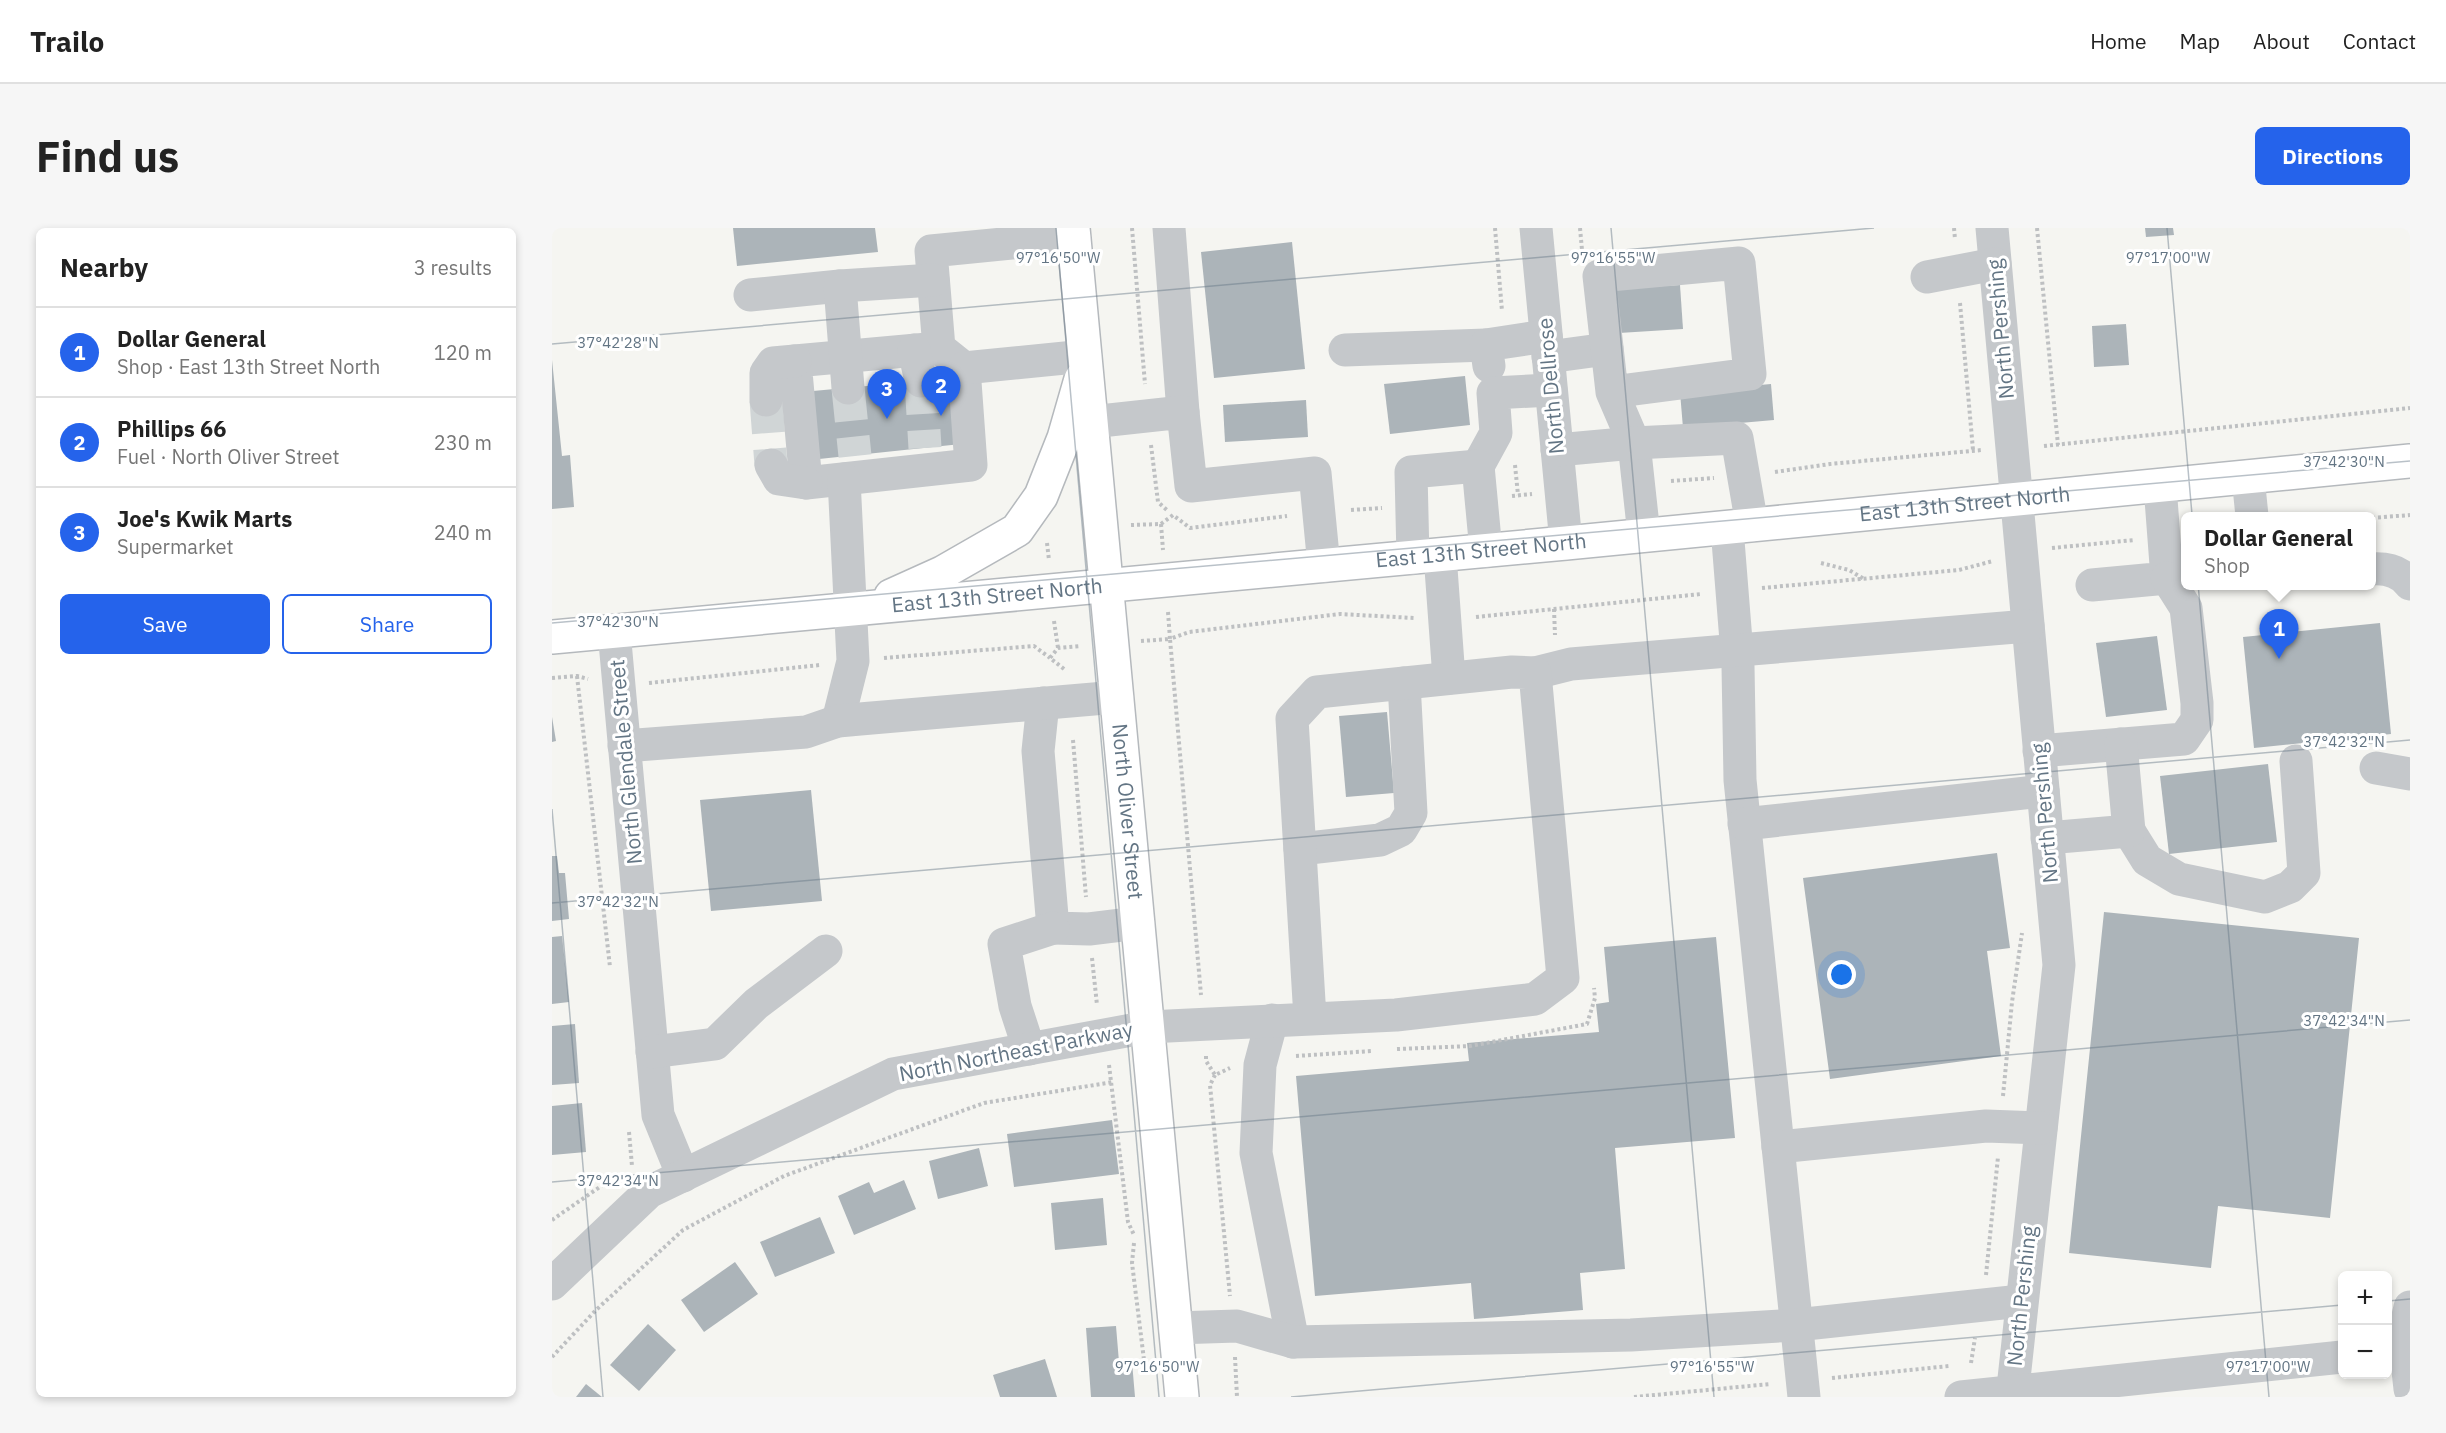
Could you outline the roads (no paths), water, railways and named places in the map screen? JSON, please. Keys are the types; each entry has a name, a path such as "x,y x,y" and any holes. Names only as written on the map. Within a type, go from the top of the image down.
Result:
{"main road":[{"name":"North Oliver Street","path":"1073,233 1182,1397"},
{"path":"859,607 942,573 1017,530 1041,496 1064,438 1086,360"},
{"name":"East 13th Street North","path":"552,637 1486,551 2410,462"}],"street":[{"path":"1169,228 1191,486 1315,473 1324,566"},
{"name":"North Dellrose","path":"1536,228 1566,543"},
{"name":"North Pershing","path":"1992,228 2059,965 2012,1394"},
{"path":"750,295 840,286 931,253 1073,233"},
{"path":"771,465 779,479 806,483 851,471 925,459 971,465 935,362 931,253"},
{"path":"1612,392 1750,374 1739,262 1599,276 1612,392 1634,443 1644,536"},
{"path":"1942,274 1995,264"},
{"path":"840,286 847,373"},
{"path":"1486,345 1496,433 1478,466 1486,551"},
{"path":"1345,350 1486,345 1607,349"},
{"path":"766,400 766,373 773,363 795,361 847,373 935,362 1086,360"},
{"path":"795,361 806,483"},
{"path":"1493,393 1551,390"},
{"path":"1091,422 1183,412"},
{"path":"1557,450 1634,443 1737,438 1743,476 1732,591 1740,780 1804,1397"},
{"path":"1449,678 1445,620 1412,505 1411,472 1478,466"},
{"path":"838,721 853,661 859,607 851,471"},
{"path":"2248,477 2252,512"},
{"path":"2039,752 2184,739 2197,720 2186,608 2168,578 2160,486"},
{"path":"2376,569 2384,568 2404,576 2410,584"},
{"path":"2092,585 2168,578"},
{"path":"1310,1018 1292,719 1317,692 1512,672 1546,671 1572,664 2028,626"},
{"name":"North Glendale Street","path":"614,631 658,1115 682,1176"},
{"name":"North Northeast Parkway","path":"552,1284 649,1192 893,1074 1148,1027 1396,1015 1535,999 1563,978 1546,671"},
{"path":"1300,849 1380,840 1401,830 1412,813 1404,683"},
{"path":"624,746 806,732 838,721 1118,697"},
{"path":"1053,928 1038,750 1056,702"},
{"path":"2121,744 2129,831 2147,860 2179,879 2265,897 2290,887 2304,873 2296,761"},
{"path":"2376,768 2410,774"},
{"path":"1744,824 2043,791"},
{"path":"2047,838 2129,831"},
{"path":"1029,1049 1015,1006 1004,944 1053,928 1089,929 1138,923"},
{"path":"652,1052 715,1044 756,1004 826,951"},
{"path":"1272,1020 1260,1065 1256,1152 1293,1341"},
{"path":"1778,1147 1986,1126 2041,1128"},
{"path":"1175,1328 1237,1326 1293,1341 1631,1335 1796,1325 2021,1301"},
{"path":"2410,1307 2401,1351 2410,1389"},
{"path":"1967,1396 2012,1394 2338,1358"}],"tunnel":[{"path":"921,381 925,448"},
{"path":"848,388 855,456"},
{"path":"766,400 771,465"}],"place":[{"name":"Phillips 66","path":"941,416"},
{"name":"Joe's Kwik Marts","path":"887,419"},
{"name":"Dollar General","path":"2279,659"}]}
